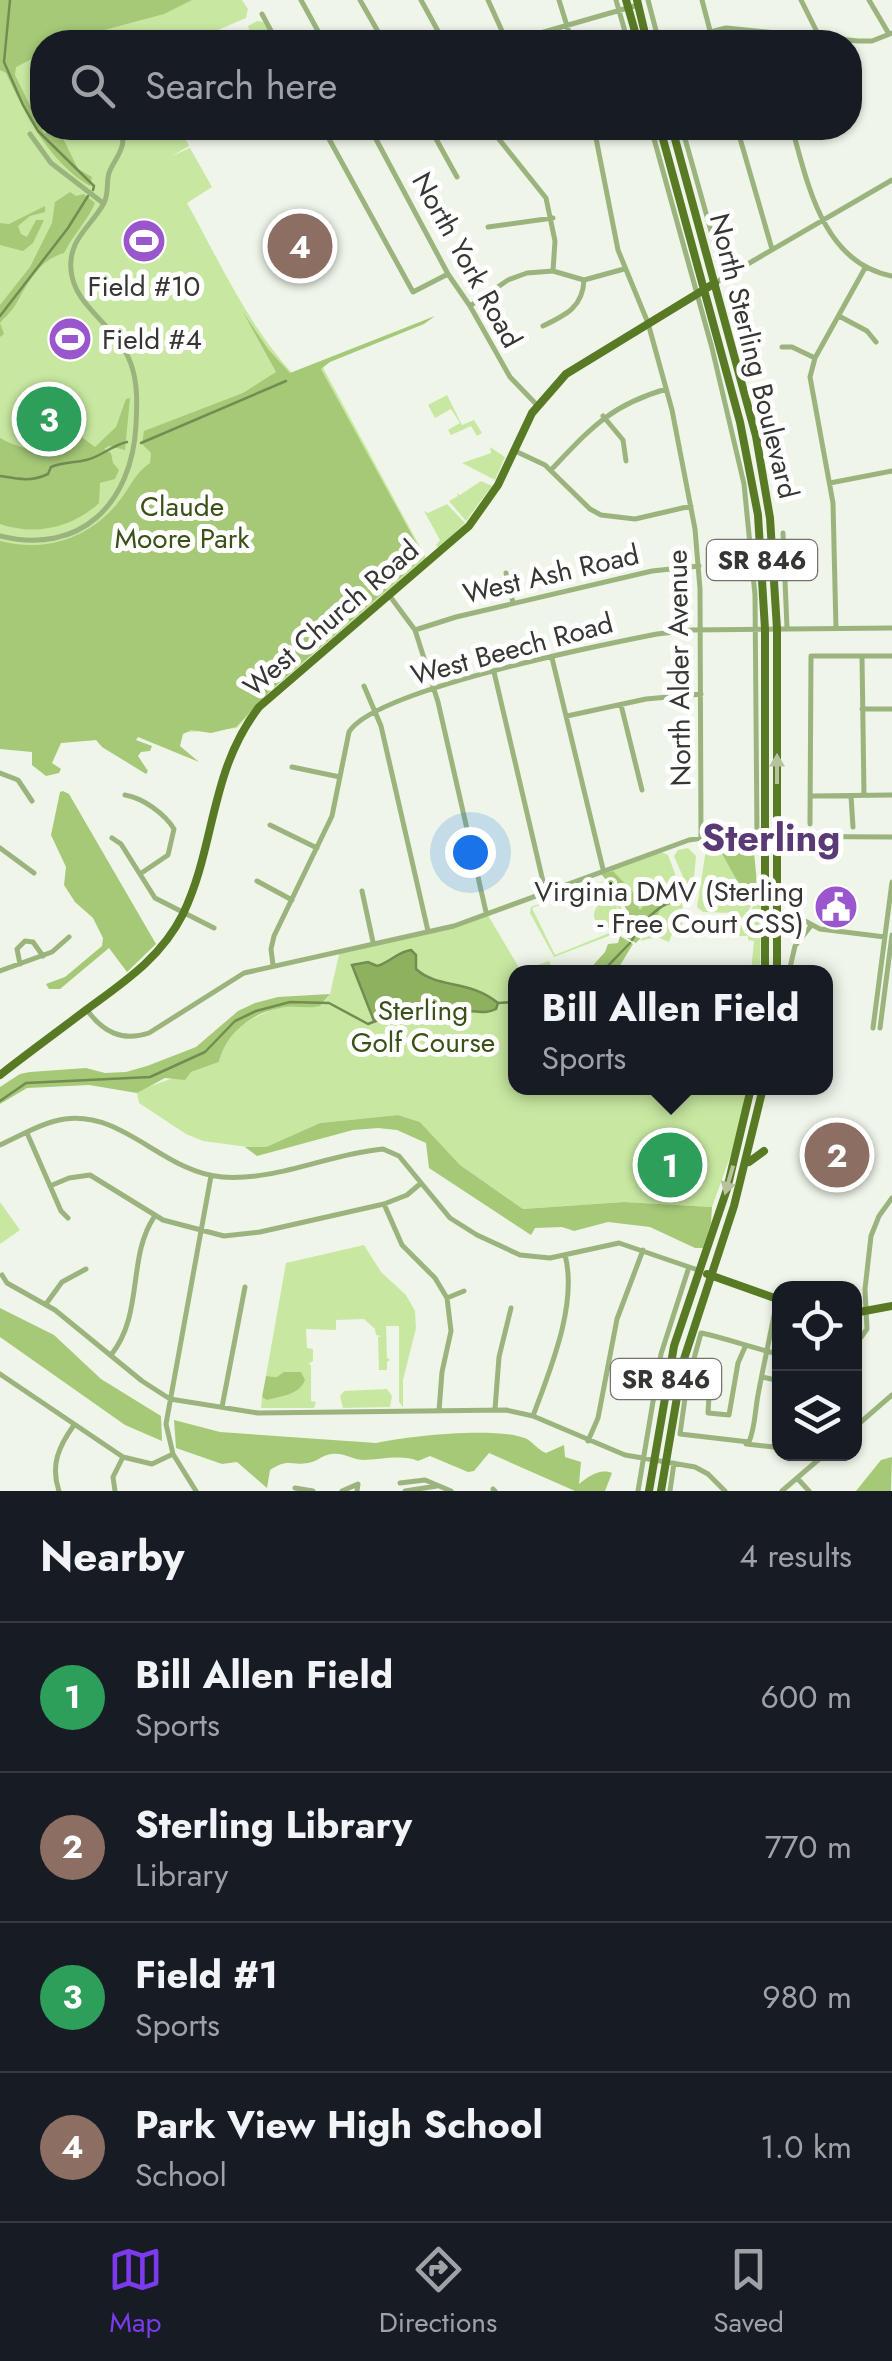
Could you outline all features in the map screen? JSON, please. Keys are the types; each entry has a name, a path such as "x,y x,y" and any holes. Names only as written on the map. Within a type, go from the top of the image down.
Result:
{"main road":[{"path":"630,5 635,30"},
{"path":"630,5 641,30"},
{"name":"North Sterling Boulevard","path":"663,140 700,293 750,467 759,529 761,837"},
{"name":"North Sterling Boulevard","path":"675,140 764,477 782,629 778,837"},
{"name":"West Church Road","path":"0,1075 141,970 164,944 184,912 222,777 240,734 268,698 458,537 498,485 537,405 566,374 714,283"},
{"name":"SR 846","path":"761,837 764,965"},
{"name":"SR 846","path":"777,965 778,837"},
{"name":"SR 846","path":"648,1491 674,1346 694,1269 730,1176 749,1095"},
{"name":"SR 846","path":"661,1491 670,1462 682,1362 746,1165 761,1095"},
{"path":"746,1165 764,1151"},
{"path":"694,1269 772,1298"},
{"path":"862,1312 892,1306"}],"street":[{"path":"301,0 317,30"},
{"path":"360,0 377,30"},
{"path":"420,0 437,30"},
{"path":"488,0 502,30"},
{"path":"559,0 568,30"},
{"path":"616,0 630,5"},
{"path":"648,0 656,30"},
{"path":"702,0 710,30"},
{"path":"801,0 818,30"},
{"path":"862,40 891,34 869,0"},
{"path":"550,30 630,5"},
{"path":"629,30 630,5"},
{"path":"262,14 271,30"},
{"path":"718,30 746,30"},
{"path":"34,140 51,163 104,204"},
{"path":"0,536 36,541 79,529 113,501 130,470 138,400 133,368 116,334 79,296 71,273 76,241 104,204 110,170 121,140"},
{"path":"331,140 413,292 448,274"},
{"name":"North York Road","path":"376,140 448,274 510,378 537,405"},
{"path":"437,140 457,177"},
{"path":"498,140 537,184 552,218 554,270"},
{"name":"North Alder Avenue","path":"596,140 608,209 624,269 648,323 681,447 691,506 699,566 701,630 701,838"},
{"path":"655,140 700,293"},
{"path":"685,140 724,277"},
{"path":"740,140 772,250"},
{"path":"795,140 809,188 838,244 864,268 892,276"},
{"path":"714,283 892,180"},
{"path":"488,227 552,218"},
{"path":"836,629 835,521 810,378 815,358 864,268"},
{"path":"470,306 517,276 554,270 584,280 624,269"},
{"path":"544,326 575,307 584,280"},
{"path":"839,316 868,331 876,342"},
{"path":"782,346 815,358"},
{"path":"550,470 603,416 639,397 666,389"},
{"path":"603,416 623,440 626,460"},
{"path":"514,450 550,470 590,509 612,518 635,519 691,506"},
{"path":"830,484 892,471"},
{"path":"782,629 783,533"},
{"name":"West Ash Road","path":"415,630 652,571 699,566"},
{"path":"506,573 513,603"},
{"path":"390,594 415,630 442,716 486,912"},
{"name":"West Beech Road","path":"274,965 274,936 332,816 349,732 355,721 375,710 432,687 644,636 701,630 892,628"},
{"path":"810,824 811,656 892,656"},
{"path":"862,656 864,796"},
{"path":"552,658 603,869"},
{"path":"494,672 545,890"},
{"path":"364,686 375,710 428,930"},
{"path":"567,716 646,699 701,694"},
{"path":"622,705 642,790"},
{"path":"862,709 892,710"},
{"path":"292,767 340,777"},
{"path":"0,773 18,780 32,800"},
{"path":"125,796 135,796 174,829 168,855 140,874"},
{"path":"812,796 892,796"},
{"path":"851,796 853,827"},
{"path":"270,825 317,848"},
{"path":"86,1010 110,1033 138,1037 230,980 274,965 454,926 603,869 701,838 892,837"},
{"path":"112,838 122,844 154,898 214,928"},
{"path":"0,848 34,873"},
{"path":"257,881 292,900"},
{"path":"876,1028 890,937 892,882"},
{"path":"362,892 372,942"},
{"path":"791,965 796,943 808,924 890,937"},
{"path":"0,972 59,948 69,937"},
{"path":"20,964 17,950 24,942 34,942 43,956"},
{"path":"0,1145 65,1119 92,1120 120,1130 168,1160 211,1176 242,1178 383,1150 399,1156 450,1218 477,1236 527,1258 565,1256 619,1243 694,1269 662,1354 638,1491"},
{"path":"28,1133 61,1212 68,1218"},
{"path":"50,1186 90,1175 155,1216 200,1231 240,1235 384,1204 407,1195 420,1184"},
{"path":"196,1491 173,1454 166,1424 211,1176"},
{"path":"862,1337 866,1332 866,1272 871,1236 878,1216 892,1198"},
{"path":"384,1204 402,1245 435,1278 447,1298 450,1332 440,1410"},
{"path":"111,1355 124,1340 129,1325 145,1238 155,1216"},
{"path":"588,1441 598,1418 616,1319 643,1250"},
{"path":"533,1416 551,1370 568,1294 565,1256"},
{"path":"46,1304 62,1282 86,1269"},
{"path":"2,1275 7,1283 46,1304 142,1382 170,1399 258,1413 495,1409 533,1416 588,1441 643,1458 704,1471 725,1491"},
{"path":"222,1407 245,1287"},
{"path":"447,1298 464,1291"},
{"path":"495,1409 499,1356 510,1308"},
{"path":"746,1444 752,1436 772,1331"},
{"path":"772,1353 701,1333 679,1432 682,1436 772,1447"},
{"path":"686,1392 710,1396 708,1413 729,1415 738,1363 745,1347"},
{"path":"0,1374 123,1457 152,1464 173,1454"},
{"path":"762,1377 772,1379"},
{"path":"862,1421 892,1395"},
{"path":"59,1491 55,1463 74,1424"},
{"path":"114,1491 113,1477 123,1457"},
{"path":"782,1491 817,1461"},
{"path":"670,1462 670,1491"},
{"path":"797,1478 809,1491"},
{"path":"400,1483 425,1480 451,1491"},
{"path":"342,1491 358,1484 357,1491"},
{"path":"405,1491 438,1486"},
{"path":"295,1488 313,1491"}],"green space":[{"name":"Claude Moore Park","path":"0,0 242,0 248,9 246,18 218,30 30,30 30,140 186,140 189,146 172,156 190,148 212,187 187,203 235,292 293,374 321,364 426,558 267,694 237,728 0,748"},
{"path":"0,0 192,0 164,14 104,30 30,30 30,60 16,67 15,75 30,106 30,120 6,73 0,70"},
{"path":"264,22 268,30 249,30 248,26"},
{"path":"43,140 64,140 78,169 92,177 90,186 75,176"},
{"path":"70,192 76,196 84,194 95,203 64,253 41,267 0,323 0,305 30,267 52,223 55,202"},
{"path":"45,206 45,212 30,216 18,226 27,237 36,220 44,220 33,243 23,251 0,245 0,223 9,224"},
{"path":"243,312 290,373 435,316 321,369 424,557 271,690 236,727 183,734 180,746 199,762 138,737 136,740 152,746 138,756 148,771 146,774 96,740 61,743 52,763 61,769 46,776 32,765 32,752 0,749 0,541 34,545 81,533 108,513 150,463 151,453 142,444 144,431 243,393 276,372"},
{"path":"447,395 462,425 474,420 482,433 477,436 471,426 451,435 448,430 460,423 451,409 435,418 428,405"},
{"path":"130,398 125,450 109,446 104,449 111,453 119,470 115,479 100,483 99,503 77,519 52,527 26,529 0,524 0,438 21,447 50,450 79,435 95,447 116,427 126,399"},
{"path":"490,447 505,457 495,480 462,463 491,453"},
{"path":"481,481 492,486 466,521 449,501"},
{"path":"447,504 465,523 439,548 436,545 440,540 424,511 428,513"},
{"path":"63,791 69,794 156,944 127,972 109,948 60,989 49,989 46,984 65,977 102,946 103,938 93,918 64,885 66,867 51,835"},
{"path":"707,843 716,843 751,906 742,922 734,913 703,912 697,907"},
{"path":"716,843 744,843 754,852 758,894 751,906"},
{"path":"688,848 696,856 692,898 674,856 678,850"},
{"path":"661,852 668,855 683,895 682,926 669,942 657,937 640,941 655,923 661,907 649,897 641,911 633,892 611,870"},
{"path":"613,871 633,892 640,910 655,891 679,891 681,902 661,907 655,923 636,943 625,937 633,925 620,895 601,874"},
{"path":"601,882 610,889 597,884 532,908 555,955 624,927 554,957 530,913 531,907"},
{"path":"610,889 624,917 624,927"},
{"path":"761,893 760,965 752,965 754,941 748,940 748,936 736,936"},
{"path":"607,902 616,906 620,915 616,924 607,928 598,924 594,915 598,906"},
{"name":"Sterling Golf Course","path":"486,912 517,965 508,965 508,1095 745,1095 738,1135 712,1207 624,1202 523,1209 460,1165 420,1122 398,1115 320,1123 266,1147 255,1148 203,1141 139,1103 137,1093 142,1089 219,1062 228,1035 248,1021 282,1007 323,1004 330,994 340,950 454,926"},
{"path":"620,936 633,944 620,965 593,965 608,944 618,943"},
{"path":"330,994 320,1006 280,1008 250,1020 227,1042 219,1062 191,1072 185,1080 165,1078 137,1093 89,1085 27,1088 0,1104 0,1087 20,1074 86,1068 105,1073 126,1072 196,1047 238,1011 255,1003 278,997"},
{"path":"398,1115 420,1122 460,1165 523,1209 624,1202 712,1207 703,1248 650,1227 608,1222 574,1231 562,1227 535,1228 531,1235 429,1168 426,1143 397,1130 353,1130 257,1156 245,1147 266,1147 320,1123"},
{"path":"0,1202 20,1230 0,1244"},
{"path":"364,1245 381,1272 406,1295 415,1311 416,1328 403,1380 403,1407 399,1402 399,1326 386,1326 390,1360 387,1370 379,1370 381,1336 364,1319 336,1320 336,1330 306,1329 307,1348 313,1349 313,1361 308,1364 314,1408 261,1408 262,1397 268,1400 277,1377 266,1376 286,1263"},
{"path":"0,1308 54,1335 101,1379 161,1416 162,1441 125,1425 0,1337"},
{"path":"284,1372 301,1372 305,1380 299,1389 267,1400 262,1397 266,1376 277,1377"},
{"path":"387,1389 392,1396 390,1407 343,1408 340,1396 344,1391"},
{"path":"174,1420 220,1432 376,1443 452,1434 513,1435 527,1439 546,1453 564,1445 565,1457 581,1462 579,1484 598,1472 612,1473 605,1491 575,1491 489,1453 474,1471 468,1472 430,1456 418,1461 363,1460 335,1454 302,1464 276,1466 270,1470 267,1488 237,1462 222,1464 176,1448"},
{"path":"892,1457 891,1491 856,1491 881,1460"}],"shaded area":[{"path":"411,950 416,955 416,969 434,979 487,995 498,1003 496,1009 390,1015 374,1021 352,965 368,962 377,966"}],"waterway":[{"path":"10,0 4,62 30,117"},
{"path":"47,140 94,186 93,190"},
{"path":"0,316 88,196"},
{"path":"141,443 286,381"},
{"path":"0,476 36,478 48,474 51,467 91,458 127,442"},
{"path":"632,940 651,915 677,899"},
{"path":"609,965 630,943"},
{"path":"0,1101 26,1083 150,1077 205,1052 235,1021 290,1002 329,1003 368,1024 376,1021"},
{"path":"498,1003 508,1002"}],"place":[{"name":"Field #10","path":"144,241"},
{"name":"Park View High School","path":"300,246"},
{"name":"Field #4","path":"70,339"},
{"name":"Field #1","path":"49,419"},
{"name":"Virginia DMV (Sterling - Free Court CSS)","path":"836,907"},
{"name":"Sterling Library","path":"837,1155"},
{"name":"Bill Allen Field","path":"670,1165"}],"district":[{"name":"Sterling","path":"771,837"}]}
